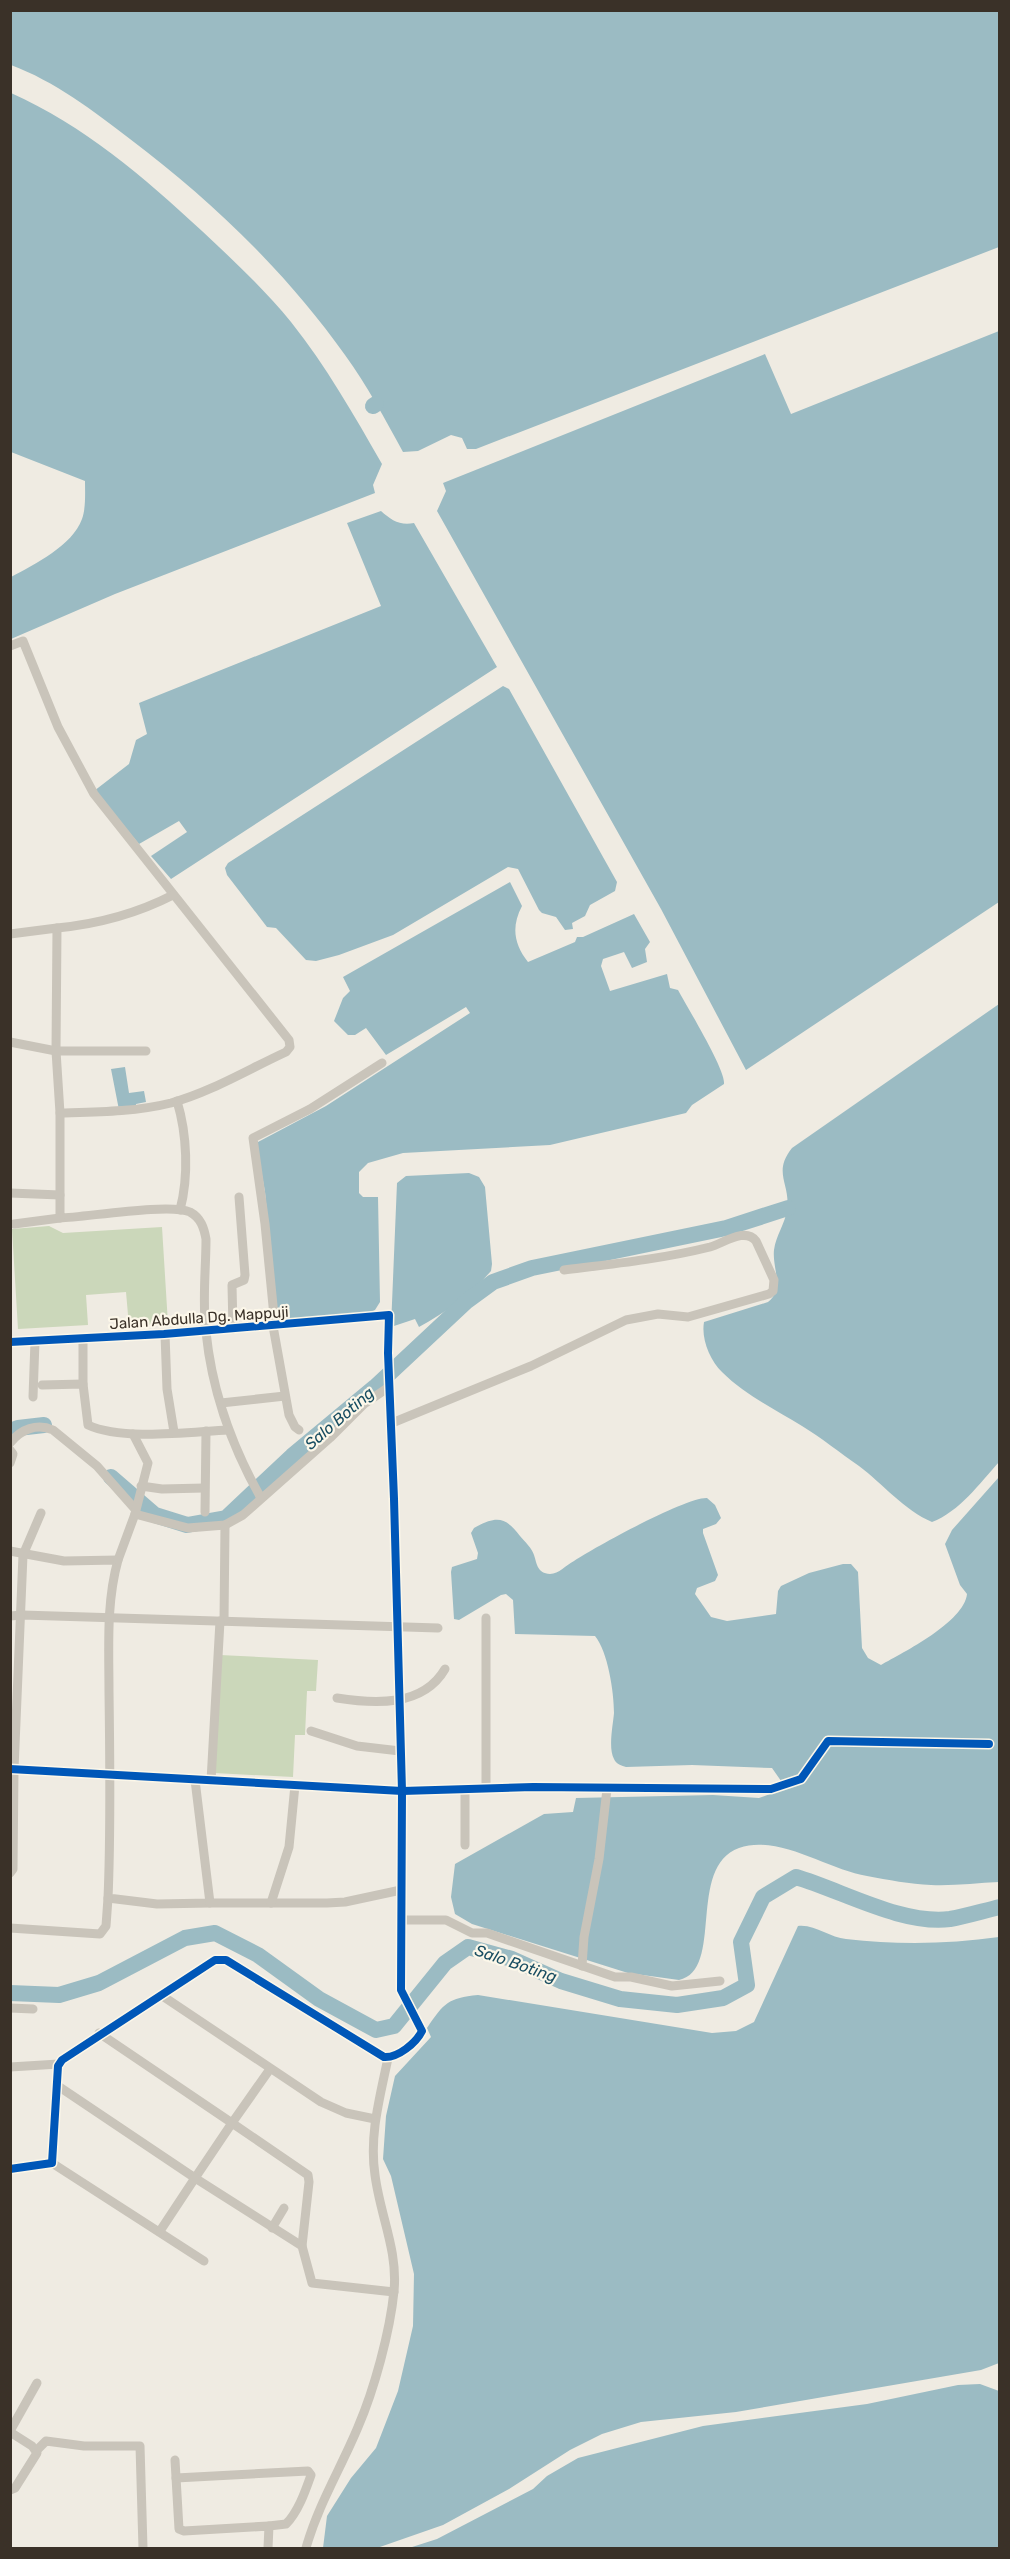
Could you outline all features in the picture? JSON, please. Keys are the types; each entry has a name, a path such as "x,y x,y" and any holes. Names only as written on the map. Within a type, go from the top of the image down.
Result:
{"street":[{"path":"10,646 23,641 58,727 94,794 289,1040 290,1047 267,1061 177,1101 131,1110 60,1113"},
{"path":"10,934 93,924 155,904 173,895"},
{"path":"57,928 56,1051 60,1113 60,1218"},
{"path":"10,1042 56,1051 146,1051"},
{"path":"299,1430 289,1415 285,1396 274,1326 265,1224 252,1138 310,1109 382,1063"},
{"path":"177,1101 182,1126 186,1183 180,1210"},
{"path":"10,1193 60,1195"},
{"path":"233,1329 232,1284 244,1280 239,1197"},
{"path":"14,1224 60,1218 180,1210 198,1218 203,1226 206,1239 206,1330 221,1403 228,1430 260,1496"},
{"path":"392,1423 521,1371 626,1320 658,1314 688,1317 769,1294 774,1287 774,1280 756,1241 749,1235 734,1237 716,1245 686,1253 564,1270"},
{"name":"Jalan Abdulla Dg. Mappuji","path":"10,1342 83,1340 389,1315 389,1386"},
{"path":"165,1334 168,1396 174,1432"},
{"path":"83,1340 83,1384 88,1425 110,1432 133,1434 228,1430"},
{"path":"33,1397 35,1341"},
{"path":"42,1385 83,1384"},
{"path":"388,2058 406,2049 422,2031 402,1995 402,1791 392,1423 389,1386"},
{"path":"10,1443 27,1429 53,1430 97,1466 135,1509 188,1528 225,1525 243,1515 260,1496 330,1438 364,1404 389,1386"},
{"path":"221,1403 285,1396"},
{"path":"205,1512 206,1431"},
{"path":"10,1928 100,1934 106,1926 110,1774 109,1618 118,1560 148,1460 133,1434"},
{"path":"10,1450 13,1454 10,1463"},
{"path":"140,1489 204,1488"},
{"path":"10,1873 13,1869 12,1769 22,1615 23,1555 41,1513"},
{"path":"211,1781 222,1621 225,1525"},
{"path":"10,1551 64,1561 118,1560"},
{"path":"10,1616 438,1628"},
{"path":"486,1618 486,1789"},
{"path":"337,1698 362,1702 398,1701 433,1685 445,1669"},
{"path":"311,1731 357,1746 400,1751"},
{"path":"12,1769 402,1791 533,1786 607,1789 771,1789 801,1779 828,1740 989,1744"},
{"path":"195,1780 210,1903"},
{"path":"272,1903 289,1847 295,1785"},
{"path":"465,1789 465,1845"},
{"path":"582,1966 607,1789"},
{"path":"108,1898 157,1904 345,1902 401,1890"},
{"path":"401,1920 446,1920 472,1932 487,1933 615,1977 635,1978 664,1985 720,1981"},
{"path":"10,2067 58,2064 99,2033 206,1964 219,1959 226,1960 306,2011 388,2058"},
{"path":"161,1995 270,2069 333,2108 375,2119"},
{"path":"10,2008 33,2009"},
{"path":"99,2033 308,2175 302,2246 312,2283 394,2292"},
{"path":"306,2548 319,2509 365,2408 376,2373 394,2292 394,2256 375,2176 372,2142 388,2058"},
{"path":"52,2163 58,2064"},
{"path":"160,2231 270,2069"},
{"path":"58,2086 195,2178 302,2246"},
{"path":"10,2169 52,2163 204,2261"},
{"path":"272,2228 284,2208"},
{"path":"36,2383 10,2432 37,2450"},
{"path":"10,2490 15,2488 36,2457 37,2450 46,2441 94,2447 140,2446 143,2548"},
{"path":"175,2460 178,2524 181,2530 286,2524 292,2517 310,2475 308,2471 176,2478"},
{"path":"268,2548 269,2526"}],"green space":[{"path":"49,1226 63,1233 162,1227 168,1324 129,1326 126,1292 86,1295 88,1325 18,1329 12,1229"},
{"path":"220,1655 318,1660 316,1691 307,1691 305,1735 295,1735 293,1777 214,1773"}],"water":[{"path":"10,11 999,11 999,247 476,449 467,449 462,438 451,435 418,451 403,452 345,355 298,295 246,239 160,162 102,118 43,79 11,65"},
{"path":"11,93 63,120 112,154 180,211 248,275 291,322 316,356 382,464 373,485 375,493 115,594 11,639 11,577 52,553 77,529 84,510 85,481 11,452"},
{"path":"999,331 999,902 746,1070 661,909 437,511 446,491 443,483 765,354 791,414"},
{"path":"381,511 396,522 414,523 497,667 171,879 151,856 187,832 179,821 139,844 94,791 129,764 136,740 147,734 139,703 381,606 347,523"},
{"path":"503,686 509,689 617,882 615,891 590,905 585,916 572,923 573,929 565,930 556,917 539,910 518,869 508,867 393,935 339,955 316,961 306,960 276,928 267,927 227,875 225,868 228,863"},
{"path":"510,882 522,906 515,928 517,942 528,962 575,942 577,937 583,937 634,914 650,942 645,949 647,962 632,968 624,952 603,959 601,966 610,991 667,974 670,988 678,990 713,1053 724,1084 692,1105 686,1113 550,1145 403,1153 368,1163 359,1172 359,1193 363,1197 378,1197 380,1302 375,1310 369,1313 294,1319 280,1317 276,1308 258,1142 326,1106 470,1013 466,1007 386,1055 366,1028 355,1035 348,1035 334,1021 343,998 350,991 343,977"},
{"path":"999,1004 999,1462 960,1504 932,1522 912,1511 859,1466 824,1441 750,1395 731,1380 710,1355 703,1329 704,1322 768,1302 776,1291 774,1250 788,1201 783,1165 792,1148"},
{"path":"125,1067 129,1093 144,1091 146,1102 136,1104 136,1108 119,1110 111,1069"},
{"path":"469,1173 479,1177 485,1187 491,1271 457,1302 419,1327 415,1319 391,1327 397,1183 406,1176"},
{"path":"999,1477 999,1882 956,1885 907,1883 852,1873 787,1849 754,1845 739,1848 723,1859 714,1875 700,1958 693,1972 679,1980 628,1973 472,1924 455,1914 451,1897 455,1864 544,1814 573,1812 576,1798 713,1795 759,1798 786,1788 772,1768 692,1765 626,1767 618,1763 611,1749 613,1694 607,1662 595,1636 515,1634 513,1600 506,1594 459,1620 454,1619 452,1567 477,1559 478,1553 471,1533 474,1528 488,1521 505,1522 515,1529 530,1547 540,1570 553,1574 641,1524 680,1505 707,1498 715,1505 721,1518 716,1524 703,1529 718,1575 715,1581 697,1588 695,1594 711,1617 727,1621 776,1614 778,1591 781,1586 809,1573 851,1564 858,1572 862,1648 868,1658 881,1665 932,1635 956,1615 963,1605 967,1594 960,1585 945,1544 952,1530"},
{"path":"798,1926 810,1927 840,1938 865,1941 942,1942 999,1937 999,2363 981,2370 736,2412 641,2422 602,2434 570,2450 509,2489 443,2525 377,2548 323,2548 327,2516 351,2478 376,2448 398,2391 413,2326 414,2274 391,2176 383,2159 386,2116 395,2076 431,2037 427,2028 438,2013 453,2000 478,1995 712,2033 736,2031 754,2022"},
{"path":"980,2384 999,2391 999,2548 409,2548 437,2539 533,2489 547,2476 578,2458 703,2426 867,2404 958,2385"}],"waterway":[{"name":"Salo Boting","path":"111,1477 155,1515 187,1525 226,1518 292,1456 375,1387 467,1301 493,1282 532,1268 726,1228 788,1208"},
{"name":"Salo Boting","path":"10,1431 44,1425"},
{"name":"Salo Boting","path":"10,1993 59,1995 99,1983 185,1938 215,1933 258,1955 319,1999 376,2030 394,2026 445,1963 468,1947 512,1959 561,1981 620,1999 677,2005 723,1998 747,1985 741,1942 763,1897 796,1877 873,1906 912,1917 950,1919 1000,1907"}],"cycle path":[{"path":"10,1342 164,1334 389,1315 388,1353 402,1791 401,1990 422,2031 406,2049 395,2055 384,2057 226,1960 215,1960 62,2060 58,2066 52,2163 10,2169"},
{"path":"10,1769 402,1791 533,1787 771,1789 801,1779 828,1741 989,1744"}]}
